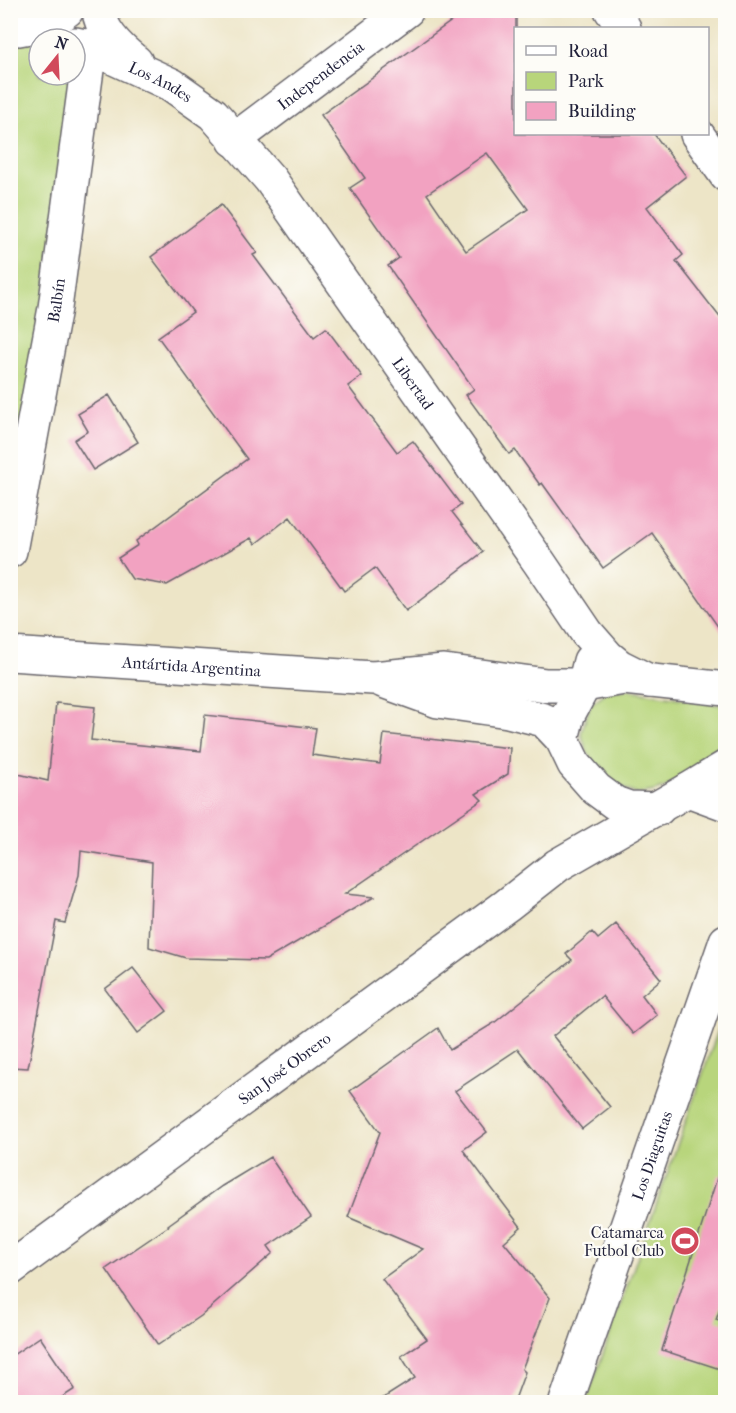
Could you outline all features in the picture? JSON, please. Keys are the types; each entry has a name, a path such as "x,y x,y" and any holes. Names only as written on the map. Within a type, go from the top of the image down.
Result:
{"street":[{"path":"99,10 99,17 112,40 153,77"},
{"name":"Independencia","path":"234,140 407,10"},
{"path":"611,10 623,27"},
{"name":"Los Andes","path":"87,46 172,86 213,114 234,140"},
{"name":"Balbín","path":"10,550 55,308 54,87"},
{"path":"698,135 726,175"},
{"name":"Libertad","path":"234,140 270,179 540,562 587,633 619,666 650,681"},
{"name":"Libertad","path":"562,739 568,715 584,685 591,655 587,633"},
{"name":"Antártida Argentina","path":"10,654 373,678 444,671 512,682 584,685"},
{"name":"Antártida Argentina","path":"373,678 438,701 508,711 544,720 562,739 574,764 596,789 615,803 629,808 658,809"},
{"path":"584,685 624,678 726,689"},
{"name":"San José Obrero","path":"10,1269 507,905 558,865 625,825 658,809 726,766"},
{"name":"San José Obrero","path":"558,865 590,826 596,815 596,802 584,774"},
{"path":"688,790 726,804"},
{"name":"Los Diaguitas","path":"566,1402 726,941"}],"green space":[{"path":"10,26 27,31 27,87 73,87 10,551"},
{"path":"630,690 725,706 725,747 668,786 655,791 636,794 610,782 587,752 581,733 591,704 608,691"},
{"name":"Catamarca Futbol Club","path":"725,1011 725,1402 586,1402"}],"building":[{"path":"467,10 516,10 514,135 655,135 686,176 647,207 683,255 676,261 726,325 726,638 652,533 603,568 542,483 540,485 515,450 509,454 466,395 474,389 388,266 399,258 350,188 365,178 321,115","holes":["487,153 528,209 466,251 427,194"]},
{"path":"221,205 257,253 253,255 314,337 326,328 362,376 348,386 397,452 413,441 461,505 452,512 483,552 406,611 375,568 344,591 290,517 255,544 251,538 167,585 132,579 118,558 138,545 136,541 247,459 158,337 193,312 151,257"},
{"path":"109,395 138,442 93,470 74,440 88,431 78,414"},
{"path":"56,703 95,707 91,740 201,751 205,715 316,728 312,755 380,764 384,734 510,748 508,774 476,794 482,800 345,894 374,897 266,960 186,958 149,947 152,862 81,851 79,875 65,923 56,921 28,1068 10,1067 10,772 48,781"},
{"path":"616,924 661,979 642,995 657,1015 633,1034 602,996 553,1036 610,1107 582,1129 518,1049 455,1091 487,1132 463,1150 521,1227 504,1242 550,1298 522,1369 525,1372 514,1402 377,1402 415,1378 401,1356 427,1339 382,1279 423,1249 348,1217 380,1132 350,1091 438,1028 450,1050 494,1023 572,960 566,954 592,932 598,939"},
{"path":"133,968 167,1011 138,1033 105,989"},
{"path":"270,1157 311,1217 268,1246 273,1253 201,1316 158,1345 106,1269 222,1186"},
{"path":"718,1175 726,1176 726,1291 716,1320 726,1323 726,1371 662,1350"},
{"path":"40,1337 75,1389 55,1402 10,1402 10,1357"}],"place":[{"name":"Catamarca Futbol Club","path":"685,1241"}]}
